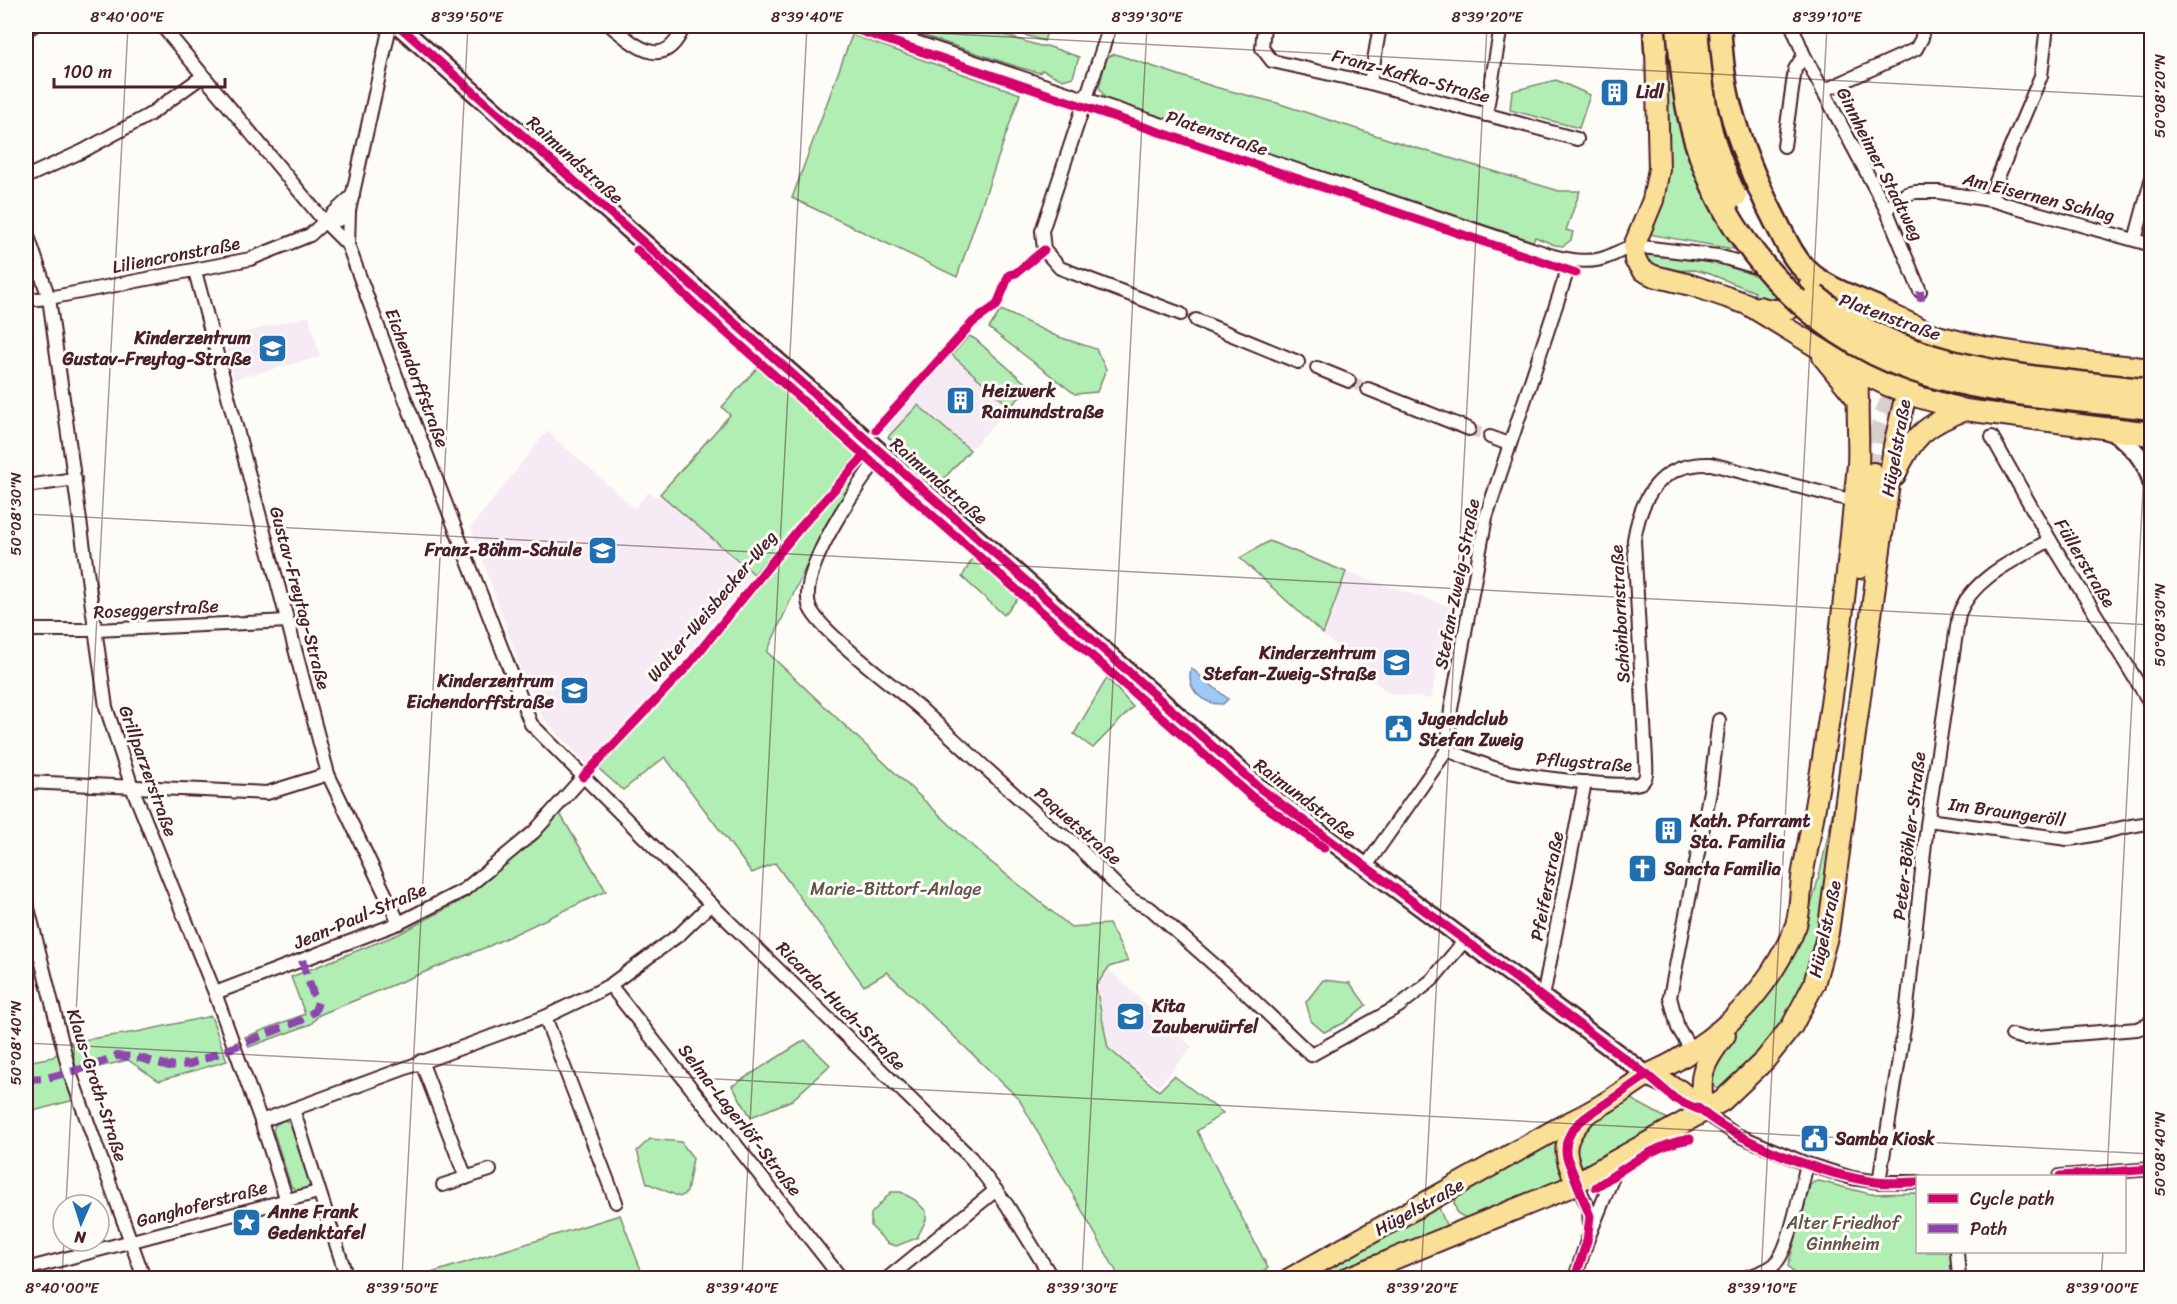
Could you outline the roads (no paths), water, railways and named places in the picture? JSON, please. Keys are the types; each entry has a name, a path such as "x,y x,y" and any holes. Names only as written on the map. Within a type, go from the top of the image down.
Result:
{"highway":[{"path":"1655,26 1656,48"},
{"path":"1678,26 1689,113 1707,173 1737,231 1763,266 1800,303 1830,326 1868,350 1935,377 1990,388 2151,408"},
{"path":"1696,26 1705,112 1711,138 1731,188 1749,220 1776,258 1804,287 1829,308 1900,346 1954,364 2151,391"},
{"path":"1719,26 1729,105 1745,155 1785,241 1808,279 1830,286 1877,308"},
{"path":"2110,429 2151,434"}],"main road":[{"path":"1656,48 1659,169 1653,200 1634,246 1635,260 1647,274 1707,290 1767,310 1791,309 1805,295 1808,279"},
{"path":"1747,304 1860,372 1905,392 1965,410 2110,429"},
{"name":"Platenstraße","path":"1877,308 1904,326 1982,347 2057,359 2151,369"},
{"name":"Hügelstraße","path":"1291,1278 1587,1114 1647,1075 1677,1061 1743,1011 1771,973 1796,923 1801,883 1816,810 1859,451 1858,400 1861,358 1864,350 1873,340 1904,326 1916,345 1916,352 1894,446 1832,904 1821,961 1803,1007 1779,1044 1750,1076 1722,1101 1704,1112 1680,1123 1576,1182 1347,1278"},
{"path":"1806,340 1834,369 1858,400"},
{"path":"1888,492 1900,464 1919,435 1936,422 1965,410"},
{"path":"1796,923 1813,875 1831,789 1873,473"},
{"path":"1704,1112 1701,1076 1703,1067 1710,1054 1743,1011"},
{"path":"1647,1075 1679,1090 1704,1112"},
{"path":"1576,1182 1566,1154 1567,1143 1570,1132 1587,1114"}],"street":[{"path":"26,30 33,26"},
{"name":"Eichendorffstraße","path":"162,26 324,221 348,245 531,724 583,777"},
{"path":"348,245 349,211 390,26"},
{"name":"Raimundstraße","path":"399,26 1261,789 1647,1075"},
{"path":"611,26 646,52 660,52 671,46 680,36 684,26"},
{"name":"Platenstraße","path":"868,26 1553,256 1571,260 1600,259 1634,246 1718,256 1808,279"},
{"path":"1110,26 1042,231 1044,250 1060,268 1181,314"},
{"name":"Franz-Kafka-Straße","path":"1264,26 1262,48 1272,61 1370,83 1577,139"},
{"path":"1370,83 1380,26"},
{"path":"1486,115 1501,26"},
{"name":"Ginnheimer Stadtweg","path":"1792,26 1804,55 1886,209 1920,291"},
{"path":"1823,91 1916,49 1922,38 1922,26"},
{"path":"1991,200 1995,184 2041,76 2047,26"},
{"path":"1784,146 1795,69 1804,55"},
{"path":"26,177 83,151 149,115 203,76"},
{"path":"2135,240 2151,177"},
{"name":"Am Eisernen Schlag","path":"1886,209 1906,194 1939,192 1991,200 2151,245"},
{"path":"324,221 353,195"},
{"path":"324,221 336,222 349,211"},
{"name":"Liliencronstraße","path":"26,300 49,298 250,259 310,235 324,221"},
{"name":"Grillparzerstraße","path":"26,230 49,298 106,707 132,787 215,993 287,1201"},
{"name":"Stefan-Zweig-Straße","path":"1366,866 1447,750 1451,709 1486,517 1571,260"},
{"name":"Gustav-Freytag-Straße","path":"195,271 328,774 399,923"},
{"path":"1196,320 1298,362"},
{"path":"1317,369 1349,381"},
{"path":"1368,389 1469,429"},
{"path":"2110,429 2141,457 2151,477"},
{"path":"1490,437 1509,444"},
{"name":"Füllerstraße","path":"1992,437 2050,540 2151,706"},
{"name":"Paquetstraße","path":"882,453 833,527 809,581 809,606 821,624 1057,832 1071,840 1125,894 1151,909 1245,992 1311,1055 1399,1006 1432,980 1466,940"},
{"name":"Schönbornstraße","path":"1646,775 1633,552 1635,529 1649,492 1674,471 1689,465 1711,464 1854,501"},
{"path":"26,486 75,479"},
{"name":"Peter-Böhler-Straße","path":"1879,1182 1905,1023 1928,820 1956,630 1963,603 1972,590 1993,574 2050,540"},
{"name":"Roseggerstraße","path":"26,630 96,630 288,621"},
{"path":"1692,1051 1678,1028 1670,997 1710,791 1719,720"},
{"name":"Pflugstraße","path":"1447,750 1522,775 1634,786 1644,781 1646,775"},
{"path":"26,782 267,793 328,774"},
{"name":"Ricarda-Huch-Straße","path":"583,777 971,1158 996,1190 1052,1278"},
{"name":"Jean-Paul-Straße","path":"215,993 399,923 464,890 534,832 583,777"},
{"name":"Pfeiferstraße","path":"1543,997 1586,782"},
{"name":"Im Braungeröll","path":"1928,820 2067,839 2085,838 2137,824 2151,823"},
{"name":"Klaus-Groth-Straße","path":"26,900 69,1070 144,1278"},
{"path":"261,1121 545,1017 610,985 680,934 711,904"},
{"name":"Selma-Lagerlöf-Straße","path":"610,985 841,1278"},
{"path":"545,1017 616,1202"},
{"path":"2012,1035 2024,1038 2137,1029 2148,1025 2151,1019"},
{"path":"421,1061 466,1178"},
{"path":"293,1109 347,1278"},
{"path":"1704,1112 1735,1134 1807,1164 1852,1178 1879,1182 1916,1182"},
{"path":"1575,1278 1587,1241 1621,1158"},
{"path":"1744,1278 1774,1264 1784,1251 1807,1164"},
{"path":"2071,1175 2151,1168"},
{"path":"443,1185 490,1170"},
{"path":"1576,1182 1589,1209 1590,1228 1587,1241"},
{"path":"888,1278 996,1190"},
{"name":"Ganghoferstraße","path":"26,1269 318,1192"},
{"path":"1957,1253 1959,1278"}],"water":[{"path":"1191,668 1228,699 1223,704 1215,704 1202,699 1193,689"}],"tunnel":[{"path":"1873,473 1879,434 1887,408 1901,387 1911,379"},
{"path":"1349,381 1368,389"},
{"path":"1469,429 1490,437"}],"place":[{"name":"Lidl","path":"1615,92"},
{"name":"Kinderzentrum Gustav-Freytag-Straße","path":"272,348"},
{"name":"Heizwerk Raimundstraße","path":"961,401"},
{"name":"Franz-Böhm-Schule","path":"603,550"},
{"name":"Kinderzentrum Stefan-Zweig-Straße","path":"1397,663"},
{"name":"Kinderzentrum Eichendorffstraße","path":"575,691"},
{"name":"Jugendclub Stefan Zweig","path":"1398,729"},
{"name":"Kath. Pfarramt Sta. Familia","path":"1669,831"},
{"name":"Sancta Familia","path":"1643,869"},
{"name":"Kita Zauberwürfel","path":"1131,1016"},
{"name":"Samba Kiosk","path":"1814,1139"},
{"name":"Anne Frank Gedenktafel","path":"247,1222"}],"park label":[{"name":"Marie-Bittorf-Anlage","path":"896,889"},
{"name":"Alter Friedhof Ginnheim","path":"1843,1233"}]}
